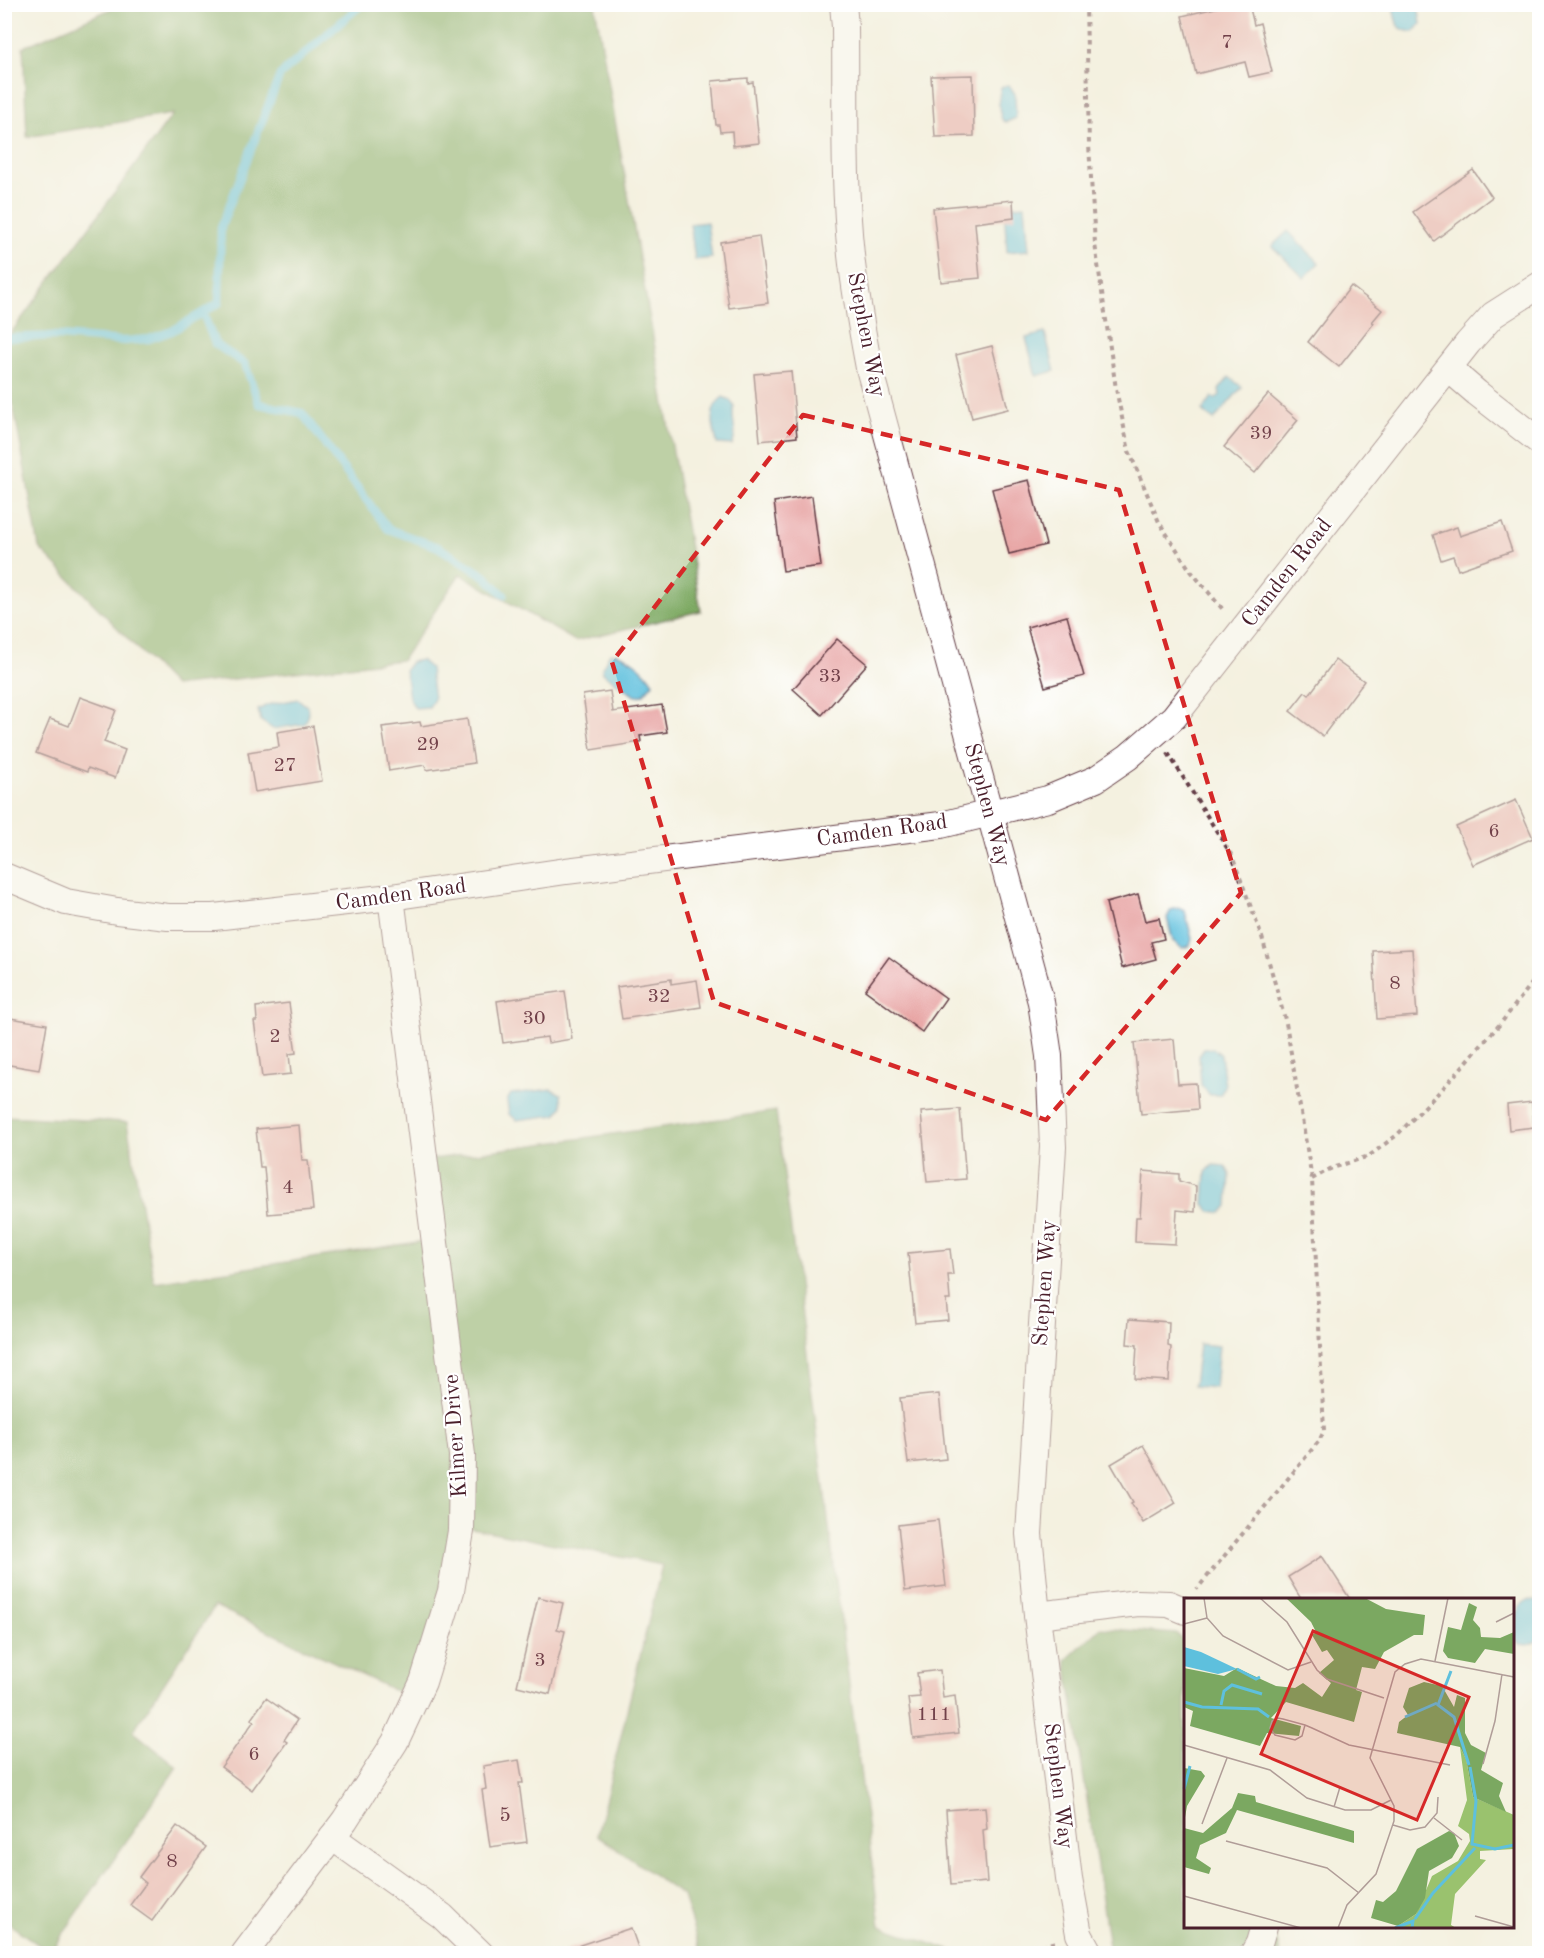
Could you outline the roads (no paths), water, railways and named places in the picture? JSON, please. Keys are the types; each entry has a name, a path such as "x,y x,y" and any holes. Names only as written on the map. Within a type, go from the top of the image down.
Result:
{"street":[{"name":"Stephen Way","path":"843,4 850,254 869,368 1041,1002 1049,1056 1053,1147 1029,1534 1069,1878 1084,1944"},
{"name":"Camden Road","path":"4,876 66,902 168,917 214,917 391,897 566,870 941,825 1048,799 1096,779 1128,757 1174,717 1493,315 1539,285"},
{"path":"1449,369 1539,442"},
{"name":"Kilmer Drive","path":"244,1953 332,1837 395,1742 423,1682 451,1591 461,1530 462,1455 391,897"},
{"path":"1037,1615 1137,1604 1184,1602"},
{"path":"332,1837 442,1916 481,1953"},
{"path":"1253,1953 1263,1928"}],"water":[{"path":"1393,5 1418,5 1421,24 1413,32 1400,27 1397,24"},
{"path":"1009,85 1015,94 1016,118 1007,122 1001,118 999,100 1001,87"},
{"path":"1025,205 1029,250 1007,252 1004,207"},
{"path":"707,222 712,258 695,260 690,224"},
{"path":"1288,231 1319,263 1304,278 1272,246"},
{"path":"1045,333 1055,371 1036,376 1026,338"},
{"path":"1229,377 1242,387 1214,420 1202,411 1212,397 1216,398 1220,395 1219,390"},
{"path":"723,397 730,400 734,406 735,435 732,445 717,444 714,431 712,418 714,407"},
{"path":"610,653 629,659 650,678 653,683 643,695 635,696 603,673 602,668"},
{"path":"421,660 430,668 434,699 429,707 415,708 409,698 405,670 411,662"},
{"path":"298,699 308,707 308,717 304,724 273,729 261,721 258,710 267,705"},
{"path":"1179,908 1185,911 1192,939 1190,946 1182,948 1173,941 1167,918 1171,910"},
{"path":"1213,1048 1221,1055 1225,1086 1220,1095 1210,1095 1201,1085 1199,1056 1204,1049"},
{"path":"551,1089 561,1094 562,1107 556,1115 517,1120 509,1114 507,1101 511,1094"},
{"path":"1213,1165 1225,1166 1230,1174 1228,1206 1222,1213 1210,1211 1204,1204 1206,1172"},
{"path":"1199,1344 1219,1346 1215,1388 1194,1386"},
{"path":"1528,1600 1540,1602 1537,1641 1528,1645 1519,1644 1514,1636 1519,1606"}],"waterway":[{"path":"4,338 59,336 125,341 149,339 172,331 219,303 221,227 280,75 362,4"},
{"path":"203,313 215,344 245,364 259,404 302,413 388,529 438,547 485,576 504,595"}]}
